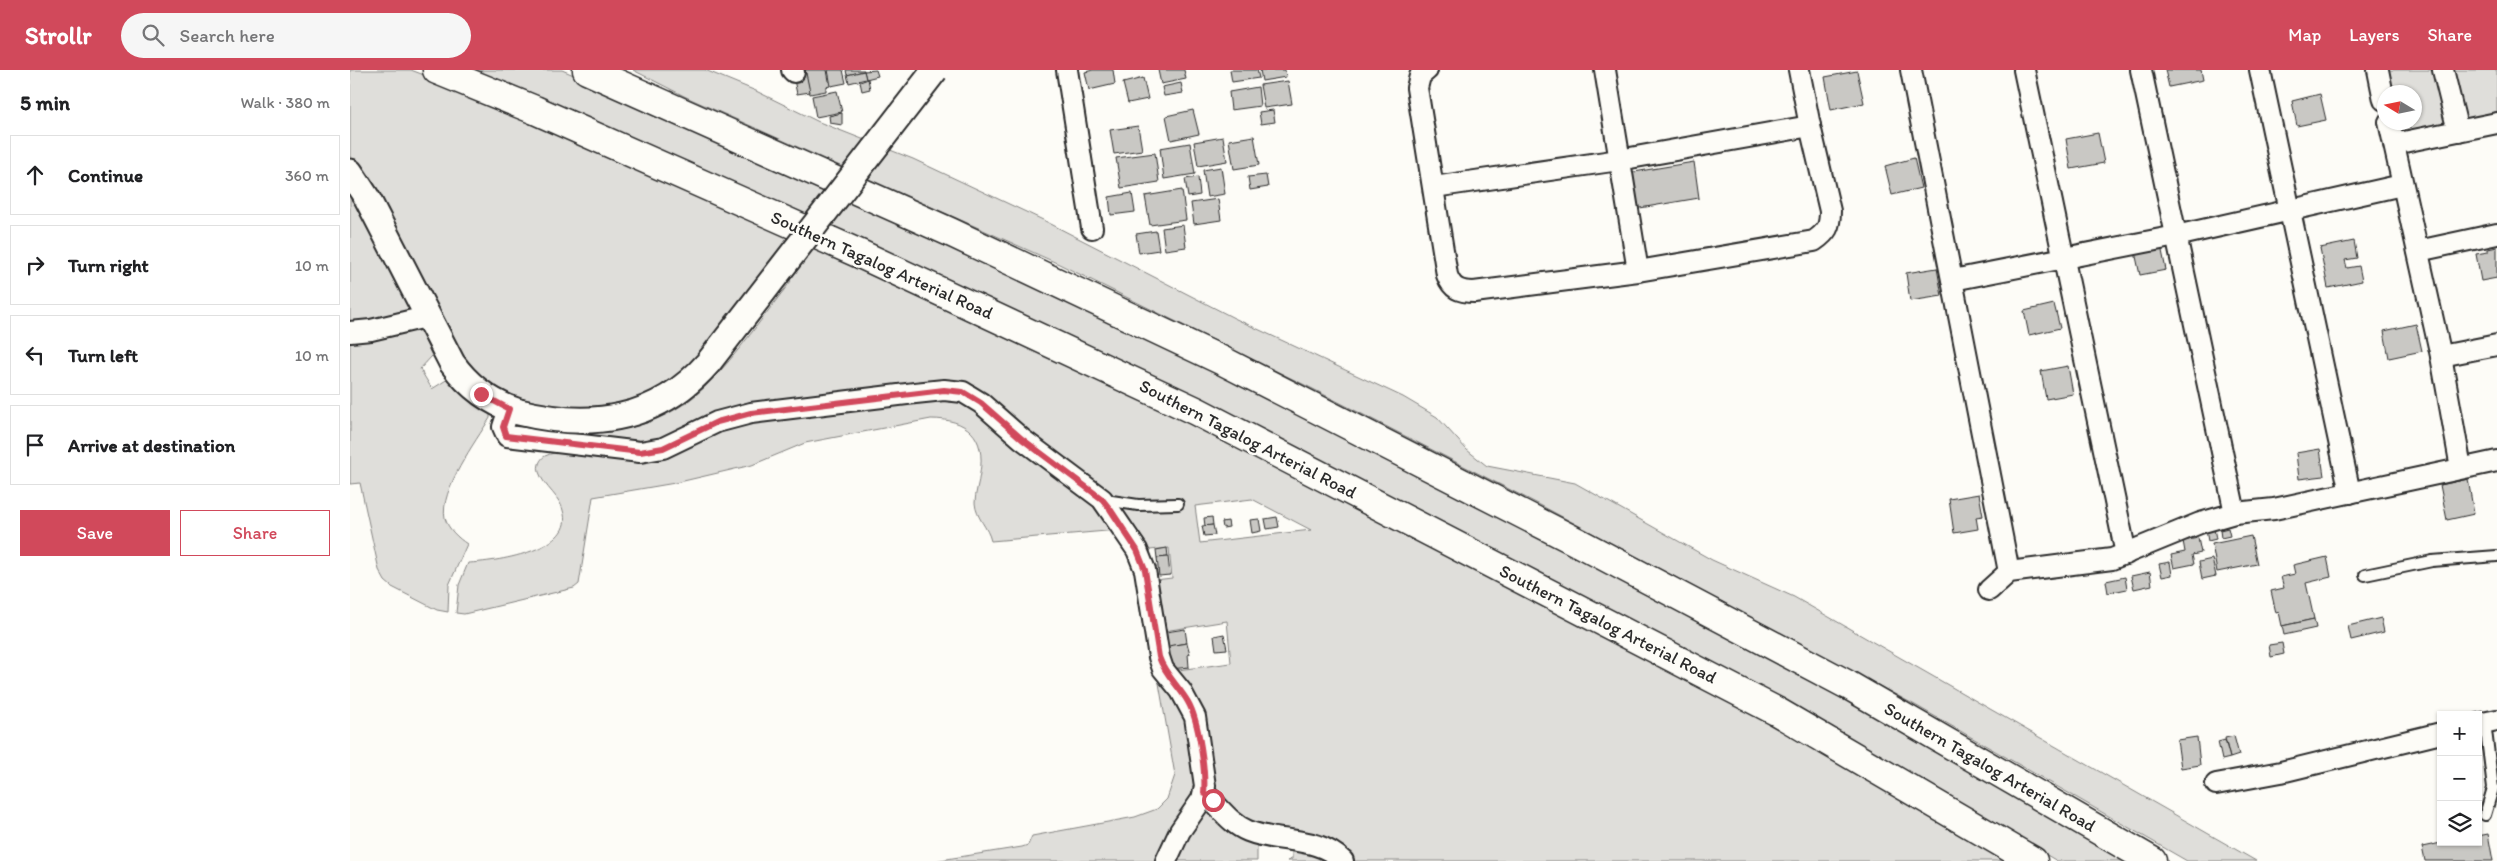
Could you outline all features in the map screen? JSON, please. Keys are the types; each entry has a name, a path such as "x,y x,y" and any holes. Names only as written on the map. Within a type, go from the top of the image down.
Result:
{"highway":[{"name":"Southern Tagalog Arterial Road","path":"437,70 535,110 843,246 1196,411 1776,711 2033,861"},
{"name":"Southern Tagalog Arterial Road","path":"587,70 1078,292 1223,361 1848,685 2152,861"},
{"path":"613,70 684,114"}],"street":[{"path":"350,172 367,198 426,317 447,355 462,376 481,394 514,410 568,421 608,419 644,408 670,396 691,381 708,362 935,70"},
{"path":"1067,70 1092,228"},
{"path":"1427,70 1420,76 1417,88 1447,275 1450,283 1458,290 1474,292 1638,271 1814,241 1827,233 1830,222 1830,210 1799,70"},
{"path":"1604,70 1638,271"},
{"path":"1910,70 1953,280 2009,572"},
{"path":"2024,70 2126,554"},
{"path":"2141,70 2235,512"},
{"path":"2260,70 2350,492"},
{"path":"2378,70 2381,85"},
{"path":"2443,70 2458,131"},
{"path":"2394,144 2497,123"},
{"path":"1434,187 1619,160 1810,126"},
{"path":"2391,130 2441,356 2461,468"},
{"path":"1953,280 2176,236 2402,185"},
{"path":"2418,250 2497,234"},
{"path":"350,332 371,330 426,317"},
{"path":"2441,356 2497,346"},
{"path":"514,410 503,432 511,438 640,452 663,448 717,422 751,413 915,393 955,391 970,395 1022,439 1102,499 1137,550 1145,570 1159,657 1166,673 1188,702 1197,725 1204,793 1176,838 1166,861"},
{"path":"1989,590 2009,572 2112,559 2235,512 2274,509 2497,461"},
{"path":"2216,784 2281,772 2437,734"},
{"path":"1204,793 1227,817 1247,831 1268,837 1318,845 1332,852 1343,861"}],"lane":[{"path":"1102,499 1138,505 1178,504"},
{"path":"2365,575 2432,561 2497,556"},
{"path":"2485,815 2492,788 2487,722"}],"shaded area":[{"path":"350,70 411,70 424,75 658,176 1185,417 1769,720 2010,861 1351,861 1263,832 1216,797 1170,671 1231,663 1227,621 1164,631 1138,545 980,397 842,396 660,443 518,435 510,425 563,433 589,433 614,431 639,425 663,416 686,403 707,385 740,347 791,281 764,269 718,331 689,365 668,382 645,395 619,404 593,408 566,408 539,404 513,396 488,384 463,362 363,172 350,156","holes":["1252,499 1311,530 1200,543 1195,506","1169,548 1172,578 1155,580 1150,550"]},
{"path":"468,70 562,70 672,117 1213,367 1840,691 2134,861 2057,861 1836,731"},
{"path":"633,70 705,70 756,91 819,122 913,159 1043,220 1234,318 1403,397 1437,417 1467,450 1487,466 1575,483 1712,560 1794,597 2256,861 2187,861 1915,705 1540,505 1313,389 1059,264 686,97"},
{"path":"2388,70 2497,70 2497,117 2415,134 2405,130 2422,130 2422,85 2391,85"},
{"path":"350,187 410,309 409,314 350,327"},
{"path":"418,325 432,356 420,369 432,389 451,377 490,411 490,418 453,481 445,507 445,518 448,526 467,544 449,585 448,612 437,610 392,587 385,581 379,570 360,483 350,484 350,336"},
{"path":"955,395 1087,494 1118,530 991,541 975,503 981,460 977,440 964,426 955,422 931,419 805,443 752,465 675,483 593,497 579,584 574,588 464,614 456,613 459,585 468,563 512,557 529,552 544,546 556,537 563,527 564,514 560,502 541,478 539,472 539,463 545,456 571,450 605,453 722,427"},
{"path":"1156,666 1182,702 1199,785 1162,861 934,861 1022,847 1028,845 1032,836 1135,817 1157,809 1167,799 1175,775"},
{"path":"1203,803 1257,842 1257,861 1169,861"},
{"path":"1292,848 1337,861 1287,861 1292,859"}],"building":[{"path":"805,70 827,70 830,86 826,87 826,91 810,94"},
{"path":"828,70 843,70 846,83 831,86"},
{"path":"846,70 864,70 864,71 847,75"},
{"path":"876,70 878,76 866,79 864,71"},
{"path":"1113,70 1115,84 1089,90 1085,72"},
{"path":"1158,70 1184,70 1186,79 1161,84"},
{"path":"1230,70 1257,70 1259,78 1232,82"},
{"path":"1260,70 1285,70 1286,77 1262,81"},
{"path":"2165,70 2201,70 2203,80 2169,87"},
{"path":"864,71 866,79 849,83 847,75"},
{"path":"1857,71 1864,103 1831,110 1825,77"},
{"path":"806,73 810,92 797,94 793,75"},
{"path":"1143,78 1148,99 1128,103 1123,83"},
{"path":"868,79 870,89 862,91 860,82"},
{"path":"1288,81 1292,104 1264,108 1260,85"},
{"path":"1181,83 1183,93 1164,96 1162,87"},
{"path":"1258,87 1260,106 1231,110 1229,92"},
{"path":"837,91 842,112 816,117 812,96"},
{"path":"2320,94 2326,120 2297,126 2292,101"},
{"path":"1193,110 1199,134 1171,140 1166,116"},
{"path":"1273,110 1275,122 1261,124 1259,112"},
{"path":"842,113 842,125 830,123 829,116"},
{"path":"1138,126 1142,150 1114,154 1110,130"},
{"path":"2098,133 2104,163 2071,169 2066,139"},
{"path":"1254,136 1259,165 1234,169 1229,140"},
{"path":"1223,137 1227,161 1198,166 1194,142"},
{"path":"1190,143 1195,174 1164,179 1160,148"},
{"path":"1155,153 1159,182 1121,188 1116,158"},
{"path":"1914,158 1921,188 1892,195 1885,166"},
{"path":"1694,162 1699,198 1634,209 1628,173"},
{"path":"1221,167 1225,194 1207,197 1203,170"},
{"path":"1266,175 1268,187 1250,190 1248,177"},
{"path":"1198,177 1200,195 1188,197 1185,179"},
{"path":"1182,190 1186,220 1150,225 1145,196"},
{"path":"1132,193 1135,212 1111,215 1109,197"},
{"path":"1218,199 1221,220 1194,224 1191,203"},
{"path":"1183,225 1186,247 1165,250 1162,228"},
{"path":"1156,231 1159,250 1139,253 1136,234"},
{"path":"2354,241 2357,258 2345,260 2347,268 2359,266 2362,281 2328,288 2320,248"},
{"path":"2161,246 2166,270 2140,275 2135,252"},
{"path":"2497,247 2497,278 2481,281 2476,254 2488,252 2488,249"},
{"path":"1937,268 1942,296 1910,301 1906,273"},
{"path":"2054,304 2060,328 2029,335 2024,311"},
{"path":"2416,324 2422,351 2389,358 2384,331"},
{"path":"2068,366 2073,394 2046,399 2041,371"},
{"path":"2320,449 2324,476 2299,479 2296,453"},
{"path":"2468,479 2474,514 2447,520 2440,485"},
{"path":"1979,494 1983,516 1976,517 1978,529 1954,533 1949,499"},
{"path":"1212,517 1213,525 1205,526 1204,518"},
{"path":"1277,517 1279,527 1267,529 1265,519"},
{"path":"1259,519 1261,531 1252,533 1250,520"},
{"path":"1228,521 1229,527 1223,528 1222,522"},
{"path":"2213,523 2216,539 2208,541 2205,525"},
{"path":"1213,525 1215,535 1204,536 1202,526"},
{"path":"2228,528 2230,536 2221,538 2220,530"},
{"path":"2251,536 2257,564 2217,572 2212,544"},
{"path":"2198,538 2201,553 2192,555 2194,564 2174,568 2171,555 2185,552 2183,541"},
{"path":"1167,548 1168,557 1157,558 1156,550"},
{"path":"1168,557 1170,575 1159,576 1157,558"},
{"path":"2327,557 2331,577 2306,583 2314,619 2282,626 2279,612 2276,613 2271,591 2284,588 2281,577 2295,574 2293,565"},
{"path":"2212,559 2216,576 2202,579 2199,562"},
{"path":"2170,562 2172,575 2162,577 2159,564"},
{"path":"2150,572 2152,585 2134,589 2131,576"},
{"path":"2125,577 2127,589 2108,593 2106,581"},
{"path":"2381,618 2384,632 2351,640 2348,626"},
{"path":"2314,619 2316,628 2284,635 2282,626"},
{"path":"1185,629 1187,643 1168,646 1166,632"},
{"path":"1224,634 1227,649 1216,650 1214,636"},
{"path":"1187,643 1190,654 1188,654 1189,667 1171,669 1168,646"},
{"path":"2282,643 2284,654 2271,657 2269,645"},
{"path":"2234,736 2239,755 2230,758 2225,738"},
{"path":"2197,737 2200,765 2181,768 2177,740"},
{"path":"2225,740 2230,758 2222,760 2218,742"},
{"path":"2488,834 2493,861 2425,861 2422,847 2437,844 2437,846 2482,846 2482,835"}],"route":[{"path":"481,394 509,409 503,427 504,435 506,436 516,439 631,452 663,448 717,422 742,414 771,409 944,390 963,392 970,395 1022,439 1102,499 1137,550 1145,570 1159,657 1166,673 1181,691 1195,717 1205,786 1204,793 1213,800"}]}
